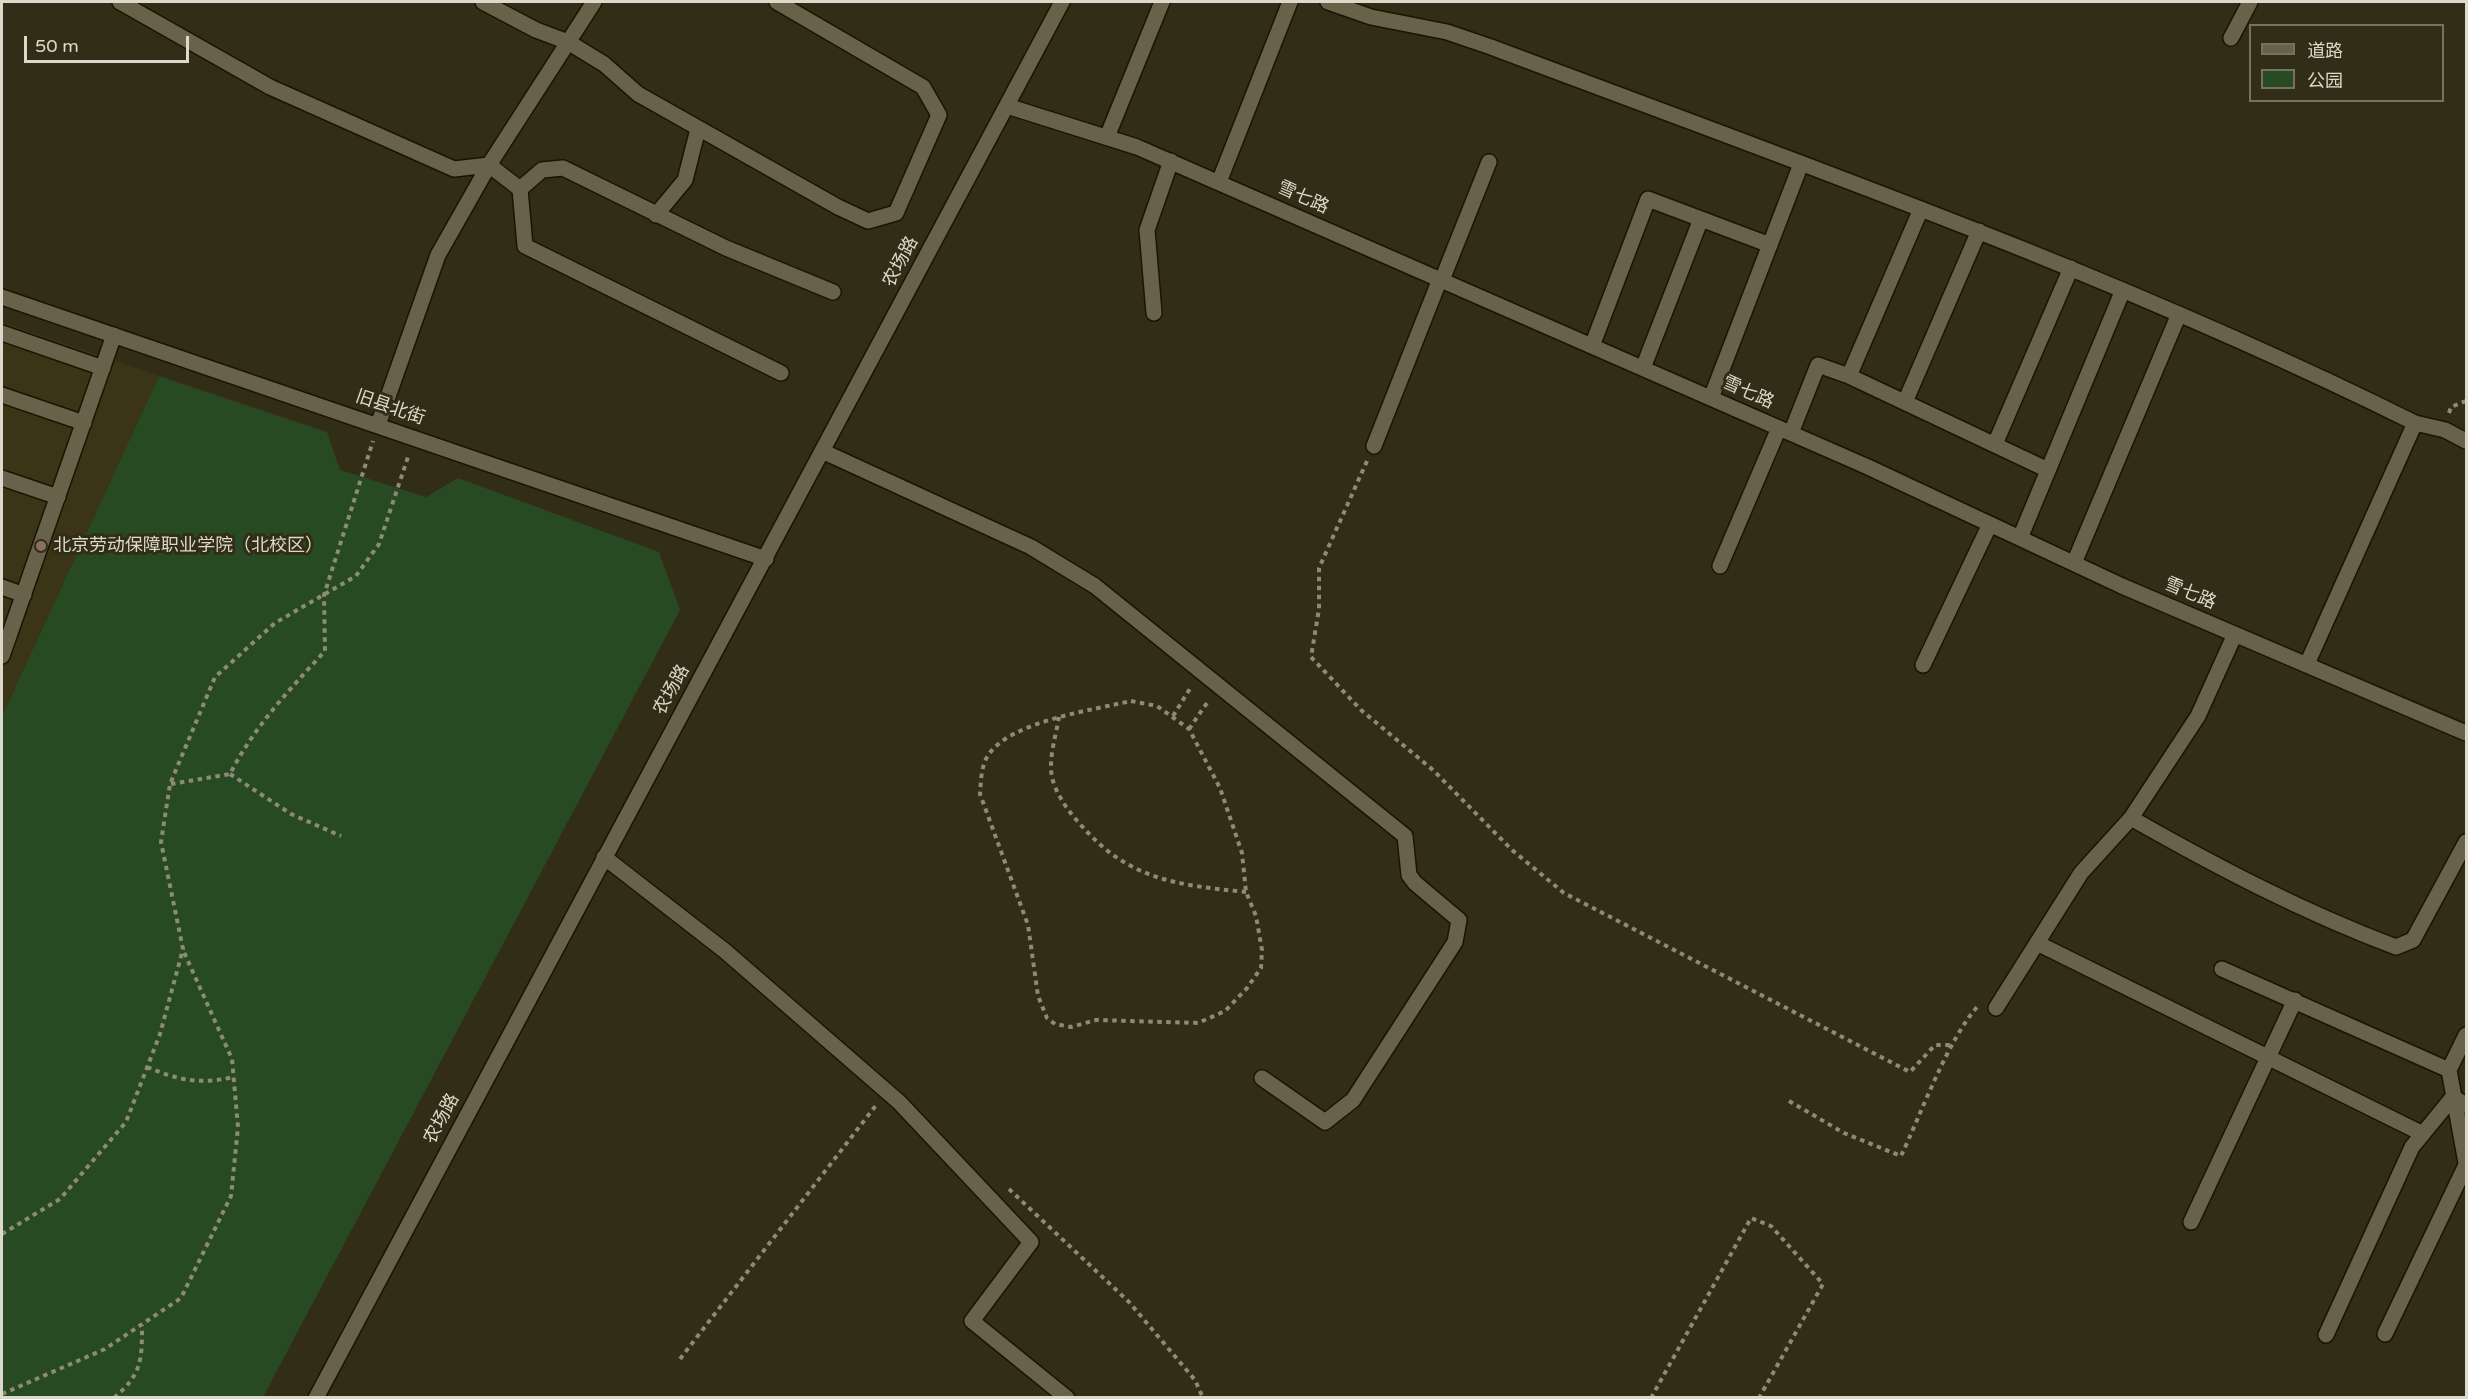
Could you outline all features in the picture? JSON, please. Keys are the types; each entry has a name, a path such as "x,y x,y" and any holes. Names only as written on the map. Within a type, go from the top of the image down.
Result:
{"street":[{"path":"120,2 270,87 454,169 489,165 520,189 525,246 781,373"},
{"path":"483,2 536,30 568,42 604,64 638,93 838,207 868,221 896,213 939,115 923,87 777,2"},
{"path":"378,425 438,255 489,165 594,2"},
{"name":"农场路","path":"316,1398 1062,2"},
{"path":"1107,137 1162,2"},
{"path":"1219,182 1290,2"},
{"path":"1328,2 1371,17 1446,32 1979,231 2179,314 2324,378 2415,423 2445,430 2466,441"},
{"path":"2231,38 2250,2"},
{"name":"雪七路","path":"1007,106 1107,137 1171,161 1785,430 2074,563 2466,733"},
{"path":"656,215 685,180 698,129"},
{"path":"1154,313 1147,230 1171,161"},
{"path":"1374,446 1489,162"},
{"path":"1711,398 1801,164"},
{"path":"520,189 542,170 563,168 726,248 833,292"},
{"path":"1592,346 1648,199 1770,245"},
{"path":"1849,376 1921,209"},
{"path":"1643,368 1701,219"},
{"path":"1905,402 1979,231"},
{"path":"1995,444 2071,268"},
{"path":"2020,538 2123,290"},
{"name":"旧县北街","path":"2,297 766,559"},
{"path":"2074,563 2179,314"},
{"path":"2,333 103,368"},
{"path":"2,656 114,335"},
{"path":"1720,566 1818,365 1849,376 2048,470"},
{"path":"2,395 84,423"},
{"path":"2307,664 2415,423"},
{"path":"822,451 1031,547 1095,586 1405,836 1409,875 1414,883 1459,920 1455,942 1353,1100 1325,1122 1262,1078"},
{"path":"2,478 58,497"},
{"path":"1923,666 1990,524"},
{"path":"2,587 24,595"},
{"path":"1996,1008 2081,873 2131,818 2198,716 2235,634"},
{"path":"2131,818 2222,869 2288,902 2325,920 2396,947 2413,940 2466,842"},
{"path":"604,857 725,951 887,1091 1031,1242 972,1321 1066,1398"},
{"path":"2037,943 2423,1134"},
{"path":"2222,969 2449,1070"},
{"path":"2192,1222 2295,1000"},
{"path":"2385,1335 2466,1164 2460,1101 2449,1070 2466,1035"},
{"path":"2326,1335 2412,1147 2460,1101"}],"path":[{"path":"230,774 247,742 275,704 325,651 324,595 378,425"},
{"path":"2,1394 105,1349 181,1298 231,1196 238,1127 232,1059 183,949 161,842 170,784 215,677 276,623 357,576 379,543 415,438"},
{"path":"1374,446 1319,568 1319,609 1311,657 1361,710 1461,796 1512,850 1564,893 1910,1072 1935,1045 1953,1045"},
{"path":"1173,716 1201,671"},
{"path":"1189,729 1219,686"},
{"path":"1131,701 1157,706 1189,729 1220,788 1242,853 1246,892 1256,916 1263,950 1261,968 1247,988 1225,1011 1198,1023 1096,1020 1071,1027 1055,1024 1047,1018 1038,996 1029,925 980,794 982,774 988,755 1003,738 1059,717 1131,701"},
{"path":"1059,717 1053,752 1053,780 1066,808 1091,837 1127,866 1166,881 1246,892"},
{"path":"170,784 230,774 291,814 341,836"},
{"path":"2,1234 60,1199 126,1122 160,1034 183,949"},
{"path":"1789,1101 1844,1133 1901,1156 1968,1017 1979,1005 1996,1008"},
{"path":"147,1067 177,1080 214,1081 233,1077"},
{"path":"680,1359 887,1091"},
{"path":"1008,1188 1129,1302 1195,1380 1203,1398"},
{"path":"1651,1398 1751,1218 1771,1226 1823,1284 1758,1398"},
{"path":"114,1398 130,1384 142,1360 142,1324"}],"shaded area":[{"name":"北京劳动保障职业学院（北校区）","path":"2,322 159,376 2,716"}],"green space":[{"path":"159,376 327,432 340,470 426,497 458,478 659,552 680,610 263,1397 2,1397 2,716"}],"place":[{"name":"北京劳动保障职业学院（北校区）","path":"41,546"}]}
